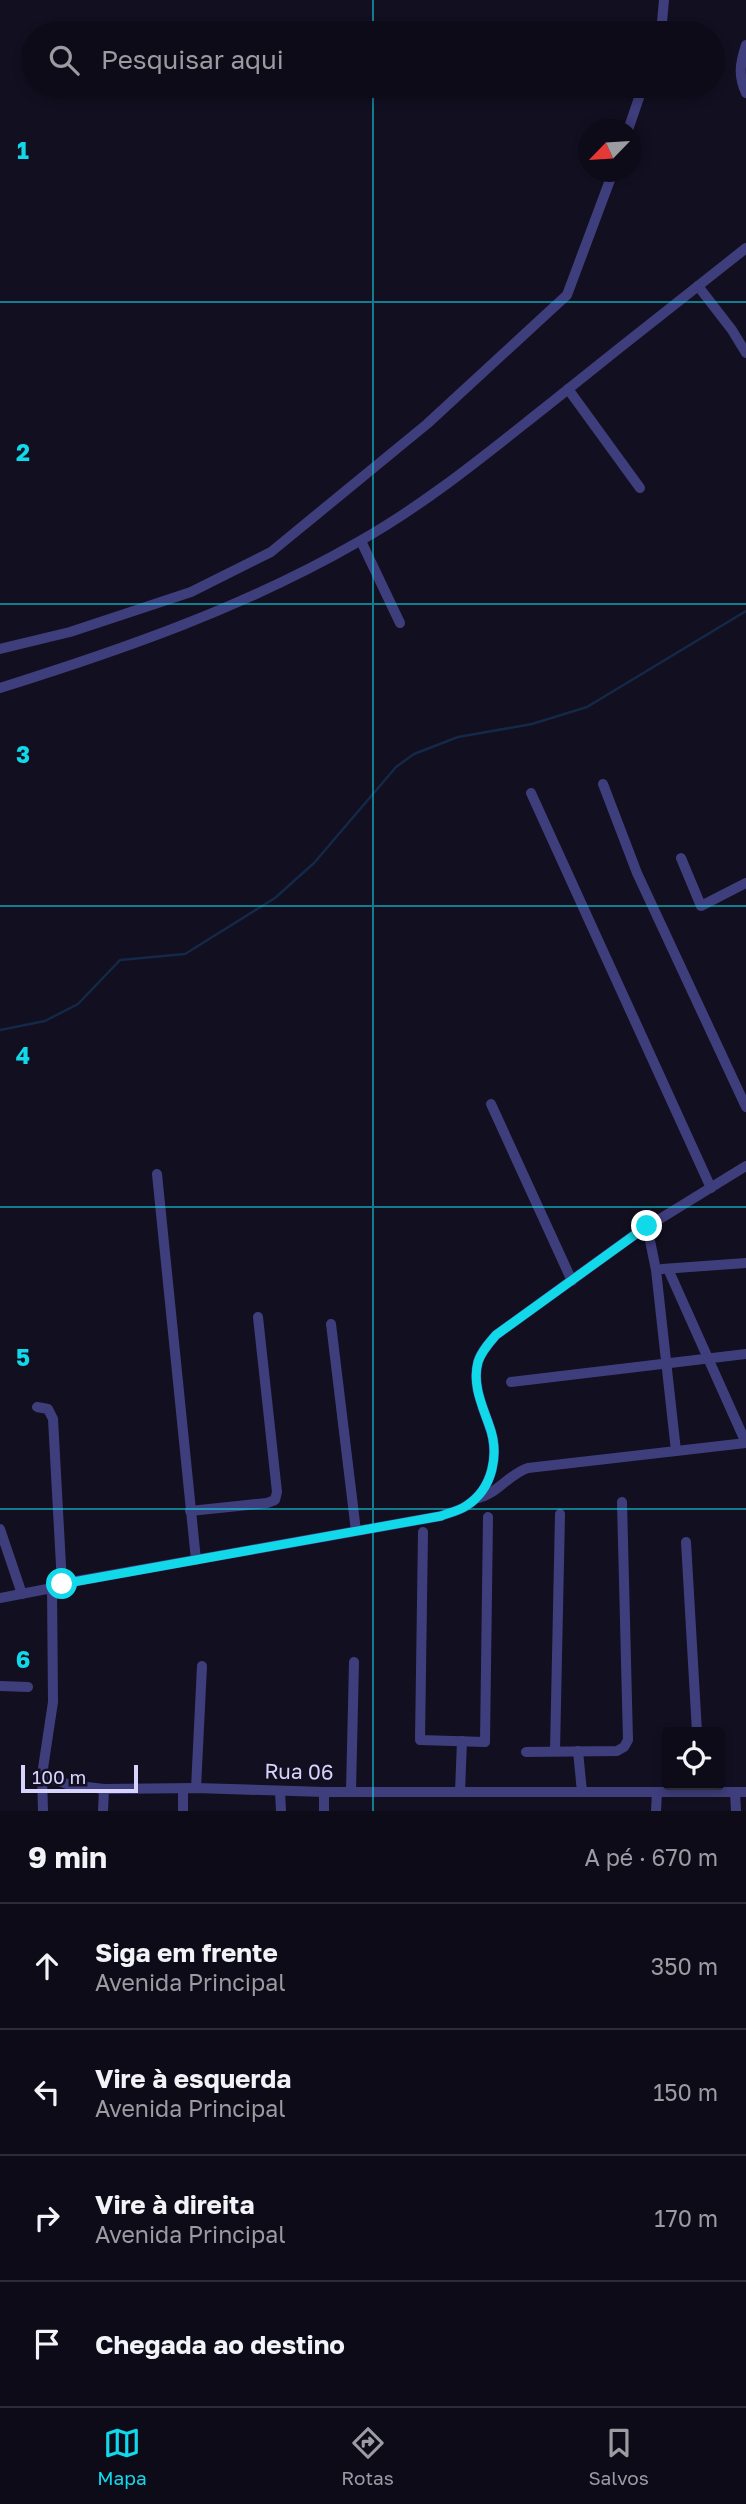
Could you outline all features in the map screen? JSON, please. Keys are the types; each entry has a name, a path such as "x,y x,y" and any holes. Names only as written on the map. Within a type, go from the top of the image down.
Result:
{"street":[{"path":"663,21 664,0"},
{"path":"746,45 740,70 740,79 746,93"},
{"path":"632,119 639,98"},
{"path":"0,649 71,632 191,592 271,552 427,424 567,295 609,182"},
{"path":"0,688 110,653 229,606 309,569 361,541 465,471 746,248"},
{"path":"698,286 746,353"},
{"path":"568,389 640,488"},
{"path":"361,541 400,623"},
{"path":"603,784 637,873 746,1107"},
{"path":"531,793 711,1188"},
{"path":"681,858 701,906 746,883"},
{"path":"491,1104 572,1281"},
{"path":"0,1598 441,1516 464,1507 485,1488 494,1456 490,1426 478,1391 478,1361 488,1344 496,1335 647,1226 746,1166"},
{"path":"157,1174 196,1560"},
{"path":"476,1498 487,1496 527,1468 746,1443 709,1358 662,1269 647,1226"},
{"path":"662,1269 746,1263"},
{"path":"662,1269 665,1364 676,1451"},
{"path":"191,1511 275,1500 277,1492 258,1317"},
{"path":"331,1325 356,1531"},
{"path":"511,1382 746,1354"},
{"path":"37,1407 48,1409 52,1419 57,1586 53,1702 42,1775 43,1811"},
{"path":"526,1752 617,1751 624,1747 628,1740 622,1502"},
{"path":"555,1751 560,1514"},
{"path":"424,1532 420,1740 485,1742 488,1517"},
{"path":"0,1529 22,1594"},
{"path":"686,1542 697,1727"},
{"path":"351,1791 354,1662"},
{"path":"196,1788 201,1666"},
{"path":"0,1686 28,1687"},
{"path":"460,1792 462,1741"},
{"path":"578,1751 582,1792"},
{"name":"Rua 06","path":"42,1775 70,1785 104,1789 196,1788 324,1792 686,1790"},
{"path":"183,1788 183,1811"},
{"path":"103,1811 104,1789"},
{"name":"Rua 06","path":"713,1790 740,1792"},
{"path":"280,1791 281,1811"},
{"path":"324,1792 324,1811"},
{"path":"656,1811 657,1792"},
{"path":"736,1811 740,1792"}],"waterway":[{"path":"0,1030 45,1021 78,1004 120,960 185,954 275,898 314,863 396,767 414,754 458,737 532,724 587,707 746,611"}],"route":[{"path":"62,1584 441,1516 464,1507 485,1488 494,1456 490,1426 481,1407 477,1376 478,1361 488,1344 496,1335 647,1226"}]}
